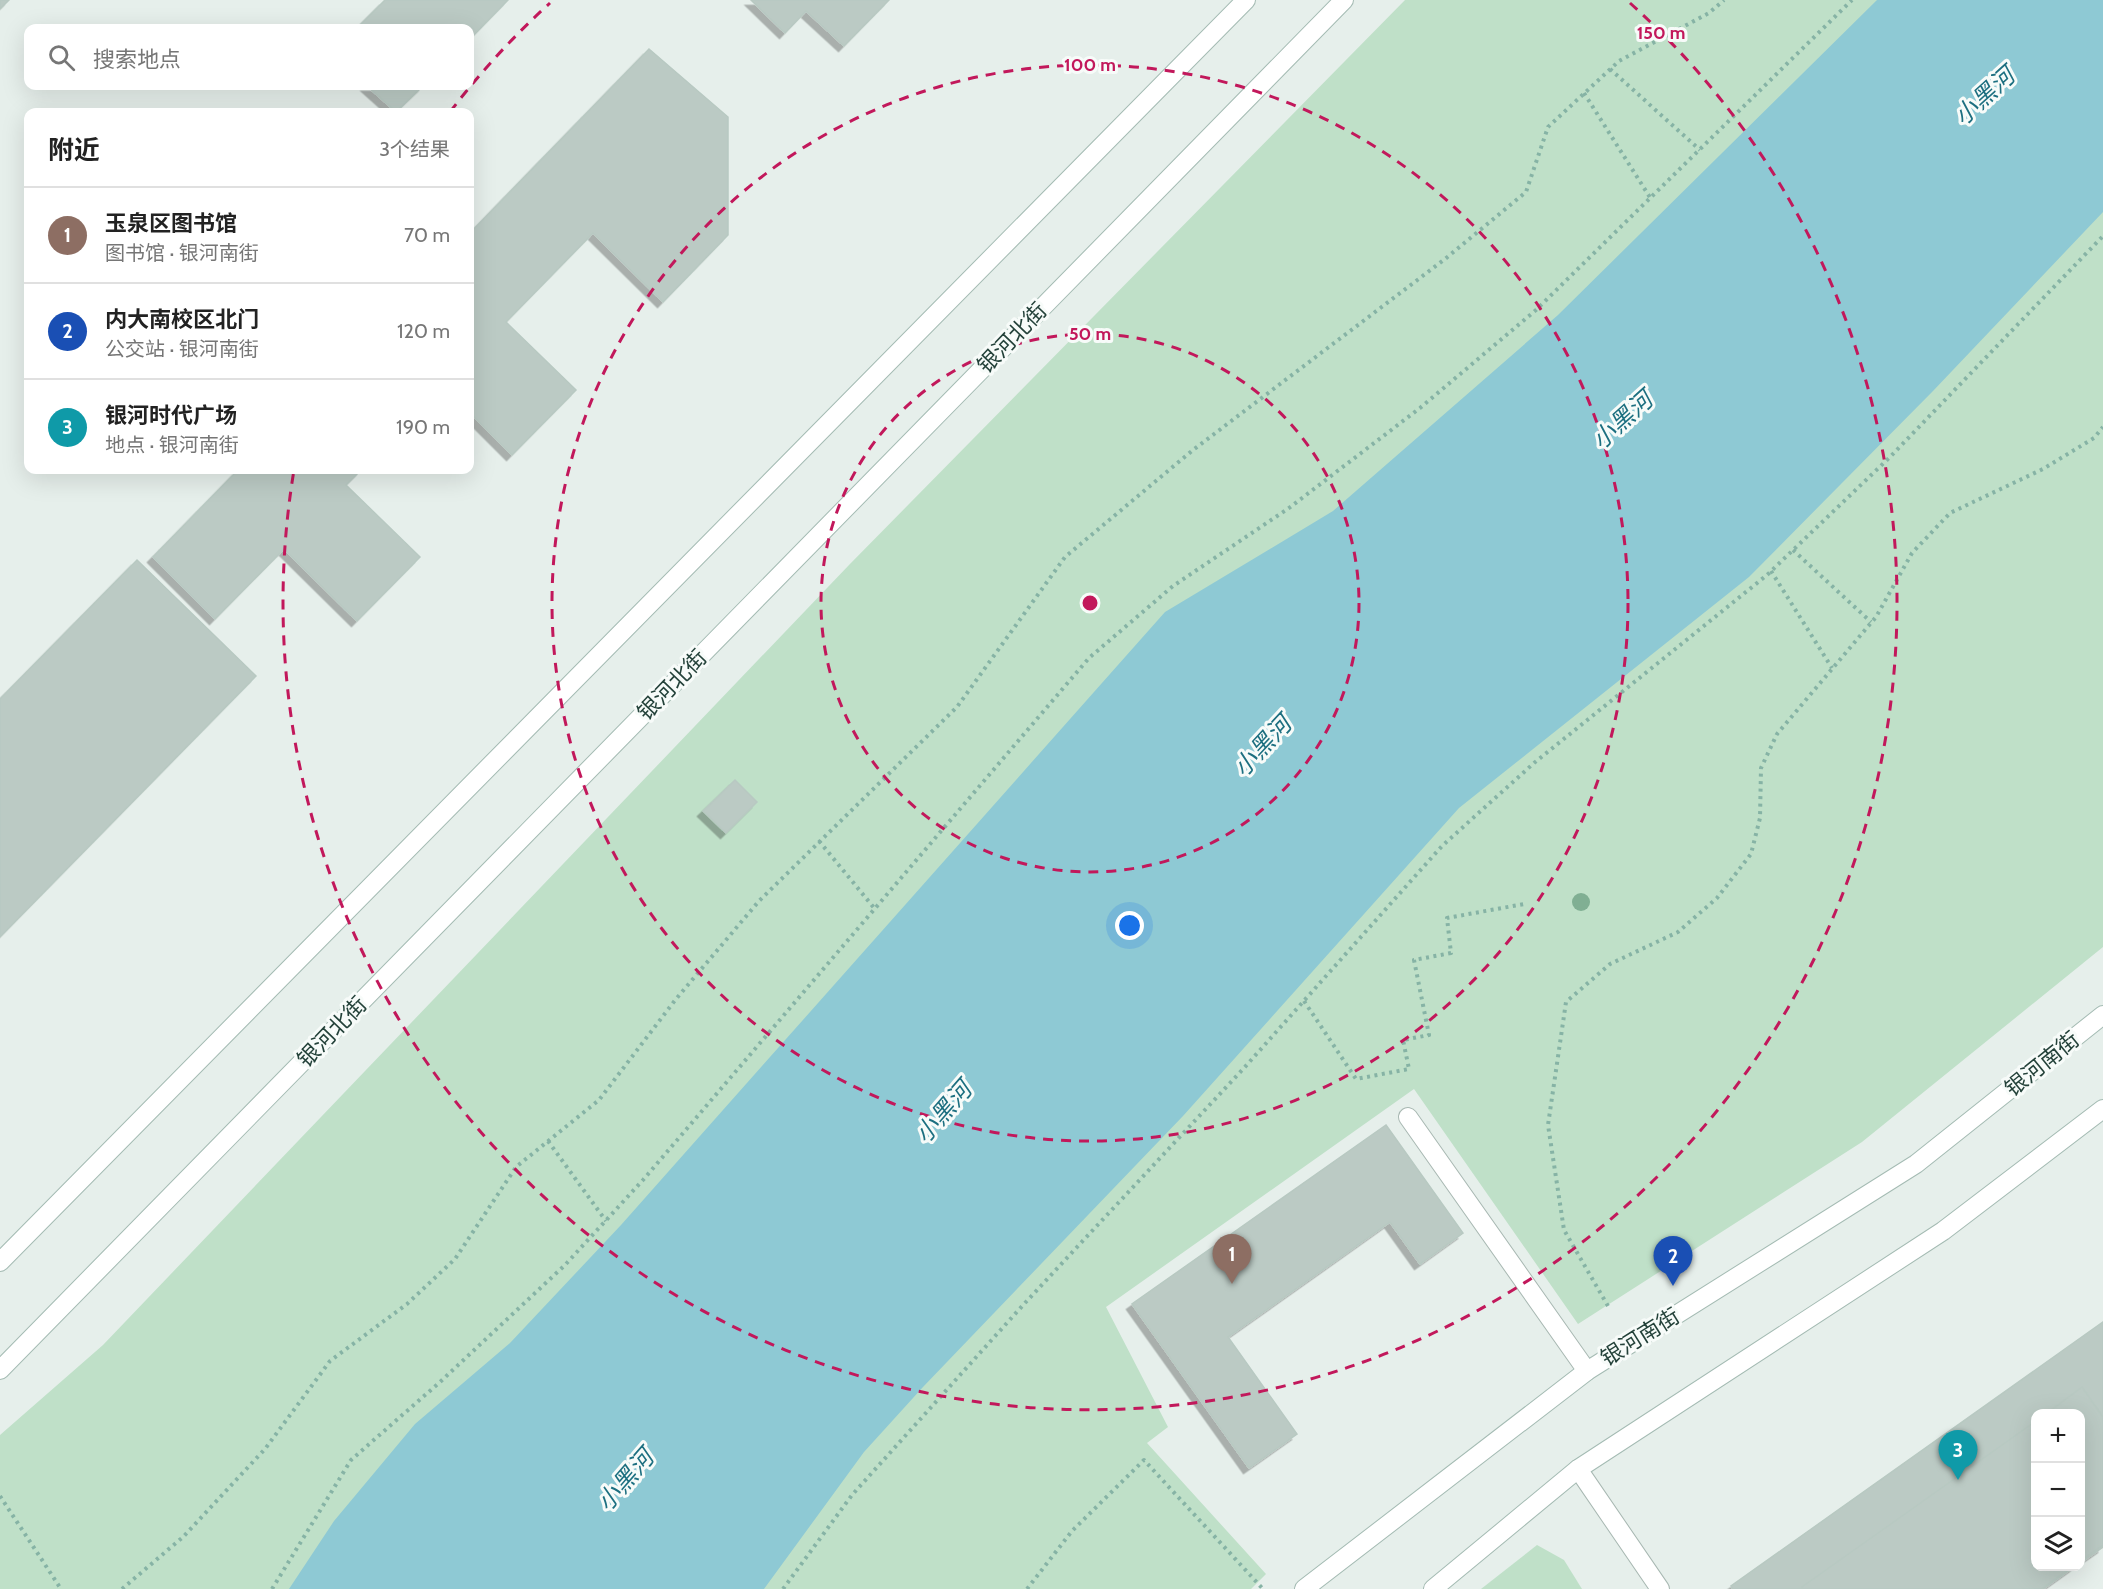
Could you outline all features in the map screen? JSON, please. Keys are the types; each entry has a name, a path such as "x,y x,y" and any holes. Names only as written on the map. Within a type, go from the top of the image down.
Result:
{"main road":[{"path":"0,1262 1246,0"},
{"name":"银河北街","path":"0,1370 1344,0"},
{"name":"银河南街","path":"1304,1589 1587,1371 1916,1164 2103,1015"},
{"path":"1433,1589 1578,1469 1943,1231 2103,1109"},
{"path":"1408,1117 1587,1371"},
{"path":"1578,1469 1660,1589"}],"path":[{"path":"122,1589 183,1537 265,1449 330,1362 407,1304 455,1259 516,1167 599,1100 676,999 759,901 957,707 1065,556 1193,450 1445,259 1526,192 1548,127 1619,61 1709,13 1724,0"},
{"path":"272,1589 351,1460 440,1382 565,1265 606,1221 1089,658 1173,586 1289,508 1420,408 1536,310 1852,0"},
{"path":"1610,69 1700,150"},
{"path":"1584,93 1651,199"},
{"path":"783,1589 852,1495 1024,1304 1244,1068 1442,846 1534,763 1771,571 1890,457 2103,236"},
{"path":"1608,1306 1564,1230 1548,1125 1566,1002 1610,964 1678,932 1717,898 1751,854 1760,818 1761,768 1777,734 1871,622 1912,553 1950,513 2043,469 2094,438 2103,427"},
{"path":"1793,550 1871,622"},
{"path":"1771,571 1832,668"},
{"path":"819,841 875,909"},
{"path":"1304,1001 1356,1079 1409,1069 1403,1040 1429,1035 1414,960 1451,953 1446,918 1524,904"},
{"path":"548,1141 606,1221"},
{"path":"1027,1589 1072,1531 1144,1460 1263,1589"},
{"path":"0,1496 61,1589"}],"green space":[{"path":"1405,0 2103,0 2103,947 1862,1142 1578,1324 1414,1089 1106,1307 1168,1427 1147,1443 1266,1574 1251,1589 0,1589 0,1435 103,1345 849,565"},
{"path":"1537,1545 1564,1560 1582,1589 1481,1589"}],"water":[{"name":"小黑河","path":"1877,0 2103,0 2103,212 1933,391 1749,577 1459,808 1183,1116 923,1387 864,1452 764,1589 289,1589 334,1521 415,1424 510,1343 621,1225 1165,612 1333,511 1558,315"}],"building":[{"path":"0,0 9,0 0,9"},
{"path":"385,0 508,0 474,35 474,24 361,24"},
{"path":"751,0 889,0 844,46 806,11 785,33"},
{"path":"649,49 728,117 728,235 663,302 593,233 506,322 576,390 512,455 474,417 474,229"},
{"path":"371,90 419,90 400,108 392,108"},
{"path":"234,474 357,474 346,485 420,557 357,621 284,549 215,619 153,557"},
{"path":"137,560 256,676 0,937 0,699"},
{"path":"735,780 757,802 726,833 703,811"},
{"path":"1386,1125 1463,1233 1420,1264 1390,1222 1228,1337 1297,1434 1249,1468 1132,1304"},
{"path":"2103,1322 2103,1547 2085,1560 2085,1409 2031,1409 2031,1571 2068,1571 2043,1589 1733,1589 1731,1586"},
{"path":"2082,1387 2103,1417 2103,1545 2085,1558 2085,1409 2053,1409"},
{"path":"2031,1425 2031,1571 2066,1571 2041,1589 1803,1589 1802,1587"}],"place":[{"name":"玉泉区图书馆","path":"1232,1284"},
{"name":"内大南校区北门","path":"1673,1286"},
{"name":"银河时代广场","path":"1958,1480"}]}
